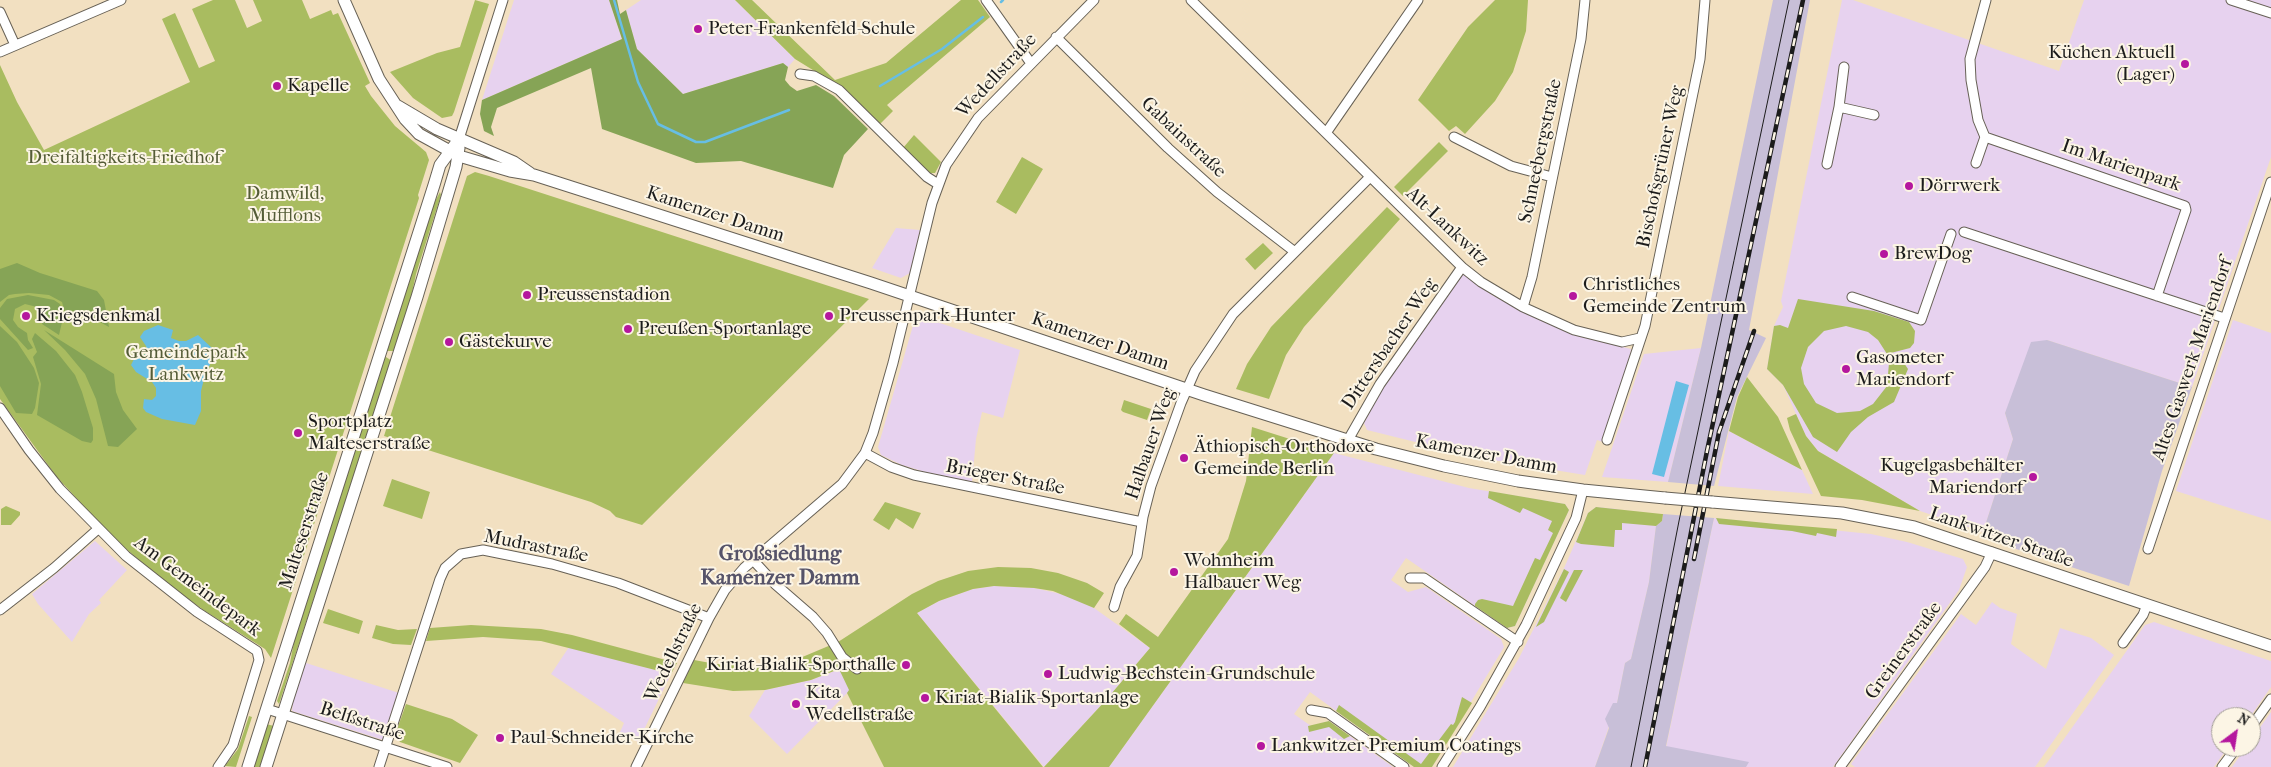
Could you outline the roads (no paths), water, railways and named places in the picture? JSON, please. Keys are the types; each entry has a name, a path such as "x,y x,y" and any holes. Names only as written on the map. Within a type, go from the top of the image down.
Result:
{"main road":[{"name":"Kamenzer Damm","path":"344,0 379,79 406,119 419,134 454,154 510,171 534,175 1186,389 1411,459 1469,472 1583,490 1665,498"},
{"name":"Kamenzer Damm","path":"398,106 459,139 514,162 534,175"},
{"name":"Malteserstraße","path":"266,767 397,357 459,139"},
{"name":"Malteserstraße","path":"248,767 435,179 440,165 454,154"},
{"path":"381,352 397,357"},
{"name":"Lankwitzer Straße","path":"1665,498 1865,517 1914,527 2271,646"}],"street":[{"path":"0,52 121,0"},
{"name":"Malteserstraße","path":"459,139 503,0"},
{"path":"986,0 1030,62"},
{"name":"Wedellstraße","path":"636,767 709,618 725,590 753,560 842,484 865,453 874,433 938,184 965,133 1030,62 1094,0"},
{"name":"Alt-Lankwitz","path":"1191,0 1462,266 1494,291 1523,307 1590,335 1622,342 1640,338"},
{"path":"1326,133 1418,0"},
{"name":"Schneebergstraße","path":"1523,307 1532,277 1581,38 1585,0"},
{"name":"Bischofsgrüner Weg","path":"1640,338 1645,326 1700,59 1705,0"},
{"path":"1976,163 1985,137 1978,120 1971,80 1970,59 1986,0"},
{"path":"2231,0 2271,13"},
{"path":"0,12 15,45"},
{"name":"Gabainstraße","path":"1056,37 1174,153 1217,192 1296,252"},
{"path":"1827,164 1839,107 1844,67"},
{"path":"800,74 814,76 839,90 927,176 938,184"},
{"path":"1839,107 1874,115"},
{"name":"Im Marienpark","path":"1985,137 2185,206 2186,210 2157,296"},
{"path":"1454,138 1511,166 1552,177"},
{"name":"Halbauer Weg","path":"1114,607 1120,587 1137,556 1142,522 1151,486 1186,389 1222,328 1247,299 1370,177"},
{"name":"Altes Gaswerk Mariendorf","path":"2148,549 2271,182"},
{"path":"1964,232 2224,318"},
{"path":"1852,297 1921,320 1950,234"},
{"name":"Dittersbacher Weg","path":"1348,440 1380,384 1462,266"},
{"path":"1607,440 1640,338"},
{"name":"Am Gemeindepark","path":"0,408 44,469 98,529 146,574 196,612 252,648 259,656 233,745 218,767"},
{"name":"Brieger Straße","path":"865,453 891,467 924,478 1142,522"},
{"path":"1442,767 1518,642 1565,544 1581,506 1583,490"},
{"path":"0,610 54,568 98,529"},
{"name":"Mudrastraße","path":"379,767 440,579 445,568 461,554 474,550 490,551 568,568 650,594 709,618"},
{"name":"Greinerstraße","path":"1840,767 1985,567 1992,552"},
{"path":"753,560 782,591 813,617 827,633 842,657 857,669"},
{"path":"1410,578 1424,578 1518,642"},
{"path":"2123,642 2143,615 2147,606"},
{"path":"2261,713 2271,699"},
{"name":"Belßstraße","path":"267,709 447,767"},
{"path":"1311,710 1328,713 1404,767"}],"water":[{"path":"158,325 173,330 171,338 179,341 186,341 198,335 212,348 215,354 205,375 201,391 201,411 195,425 162,419 146,412 143,408 144,399 152,400 156,396 156,388 152,382 136,372 131,365 136,355 141,356 148,353 140,337 144,331"},
{"path":"1676,381 1689,385 1664,477 1652,474"}],"waterway":[{"path":"614,0 638,82 658,124 696,142 705,142 789,110"},
{"path":"880,86 942,49 983,17"}],"tram line":[{"path":"1631,767 1679,521 1789,0"}],"railway":[{"path":"1645,767 1707,451 1803,0"},
{"path":"1694,559 1719,432 1754,331"}],"place":[{"name":"Peter-Frankenfeld-Schule","path":"698,29"},
{"name":"Küchen Aktuell (Lager)","path":"2185,64"},
{"name":"Kapelle","path":"277,86"},
{"name":"Dörrwerk","path":"1909,186"},
{"name":"BrewDog","path":"1884,254"},
{"name":"Preussenstadion","path":"527,295"},
{"name":"Christliches Gemeinde Zentrum","path":"1573,296"},
{"name":"Kriegsdenkmal","path":"26,316"},
{"name":"Preussenpark-Hunter","path":"829,316"},
{"name":"Preußen-Sportanlage","path":"628,329"},
{"name":"Gästekurve","path":"449,342"},
{"name":"Gasometer Mariendorf","path":"1846,369"},
{"name":"Sportplatz Malteserstraße","path":"298,433"},
{"name":"Äthiopisch-Orthodoxe Gemeinde Berlin","path":"1184,458"},
{"name":"Kugelgasbehälter Mariendorf","path":"2033,477"},
{"name":"Wohnheim Halbauer Weg","path":"1174,572"},
{"name":"Kiriat-Bialik-Sporthalle","path":"906,665"},
{"name":"Ludwig-Bechstein-Grundschule","path":"1048,674"},
{"name":"Kiriat-Bialik-Sportanlage","path":"925,698"},
{"name":"Kita Wedellstraße","path":"796,704"},
{"name":"Paul-Schneider-Kirche","path":"500,738"},
{"name":"Lankwitzer Premium Coatings","path":"1261,746"}],"district":[{"name":"Großsiedlung Kamenzer Damm","path":"780,567"}],"park label":[{"name":"Dreifaltigkeits-Friedhof","path":"124,158"},
{"name":"Damwild, Mufflons","path":"285,205"},
{"name":"Gemeindepark Lankwitz","path":"186,364"}]}
